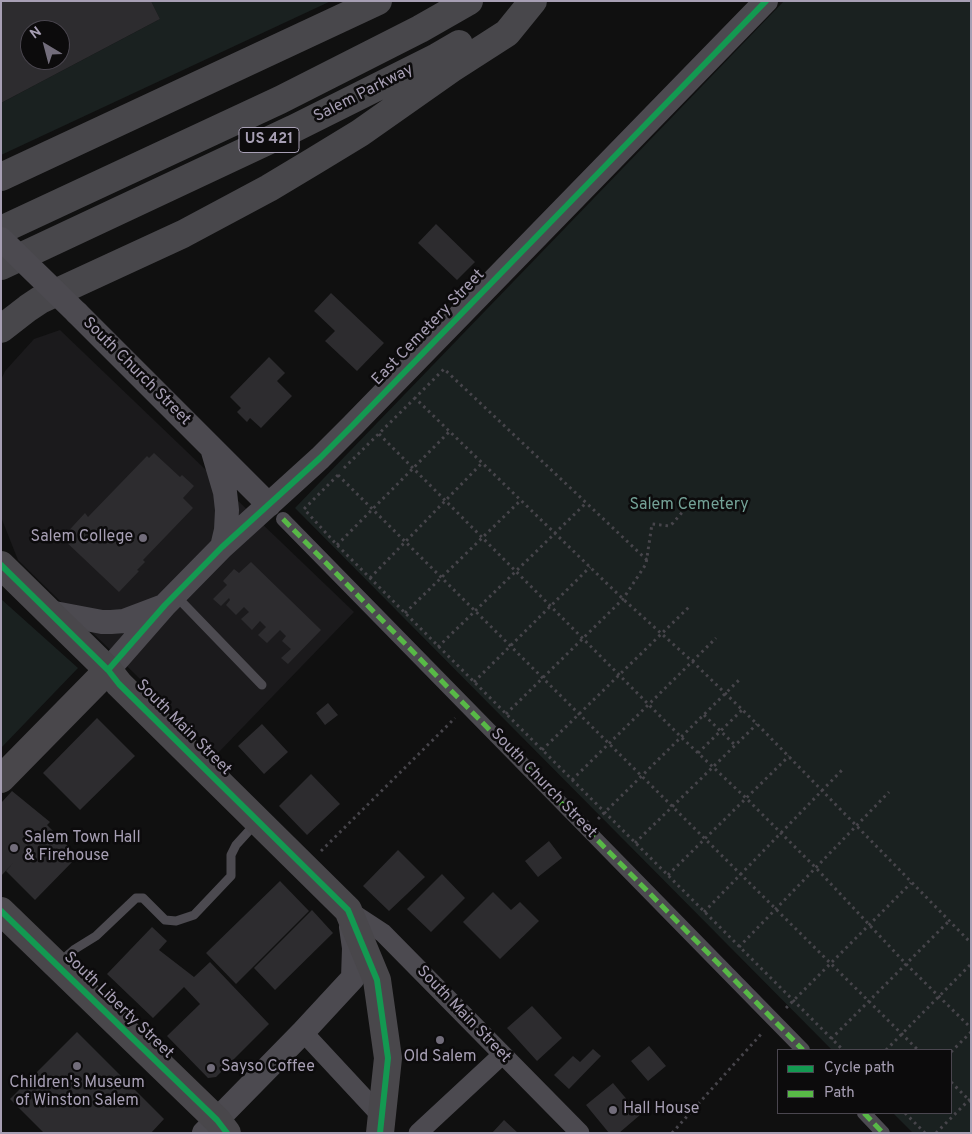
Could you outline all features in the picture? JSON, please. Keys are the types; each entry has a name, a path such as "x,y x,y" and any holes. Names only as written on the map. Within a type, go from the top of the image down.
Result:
{"highway":[{"path":"1,177 378,1"},
{"name":"Salem Parkway","path":"1,230 288,96 420,29 469,1"},
{"path":"1,329 40,300 183,234 260,193 360,133 427,85 507,33 532,1"},
{"name":"Salem Parkway","path":"1,266 355,99 435,58 532,1"}],"main road":[{"name":"South Main Street","path":"1,565 348,910"},
{"path":"1,778 108,670"},
{"name":"South Liberty Street","path":"1,910 66,957 216,1129"},
{"path":"348,910 377,980 388,1058 381,1125"}],"street":[{"name":"East Cemetery Street","path":"108,670 170,600 222,547 276,512 353,425 766,1"},
{"name":"South Church Street","path":"1,239 212,446 802,1049"},
{"path":"212,446 225,492 227,510 226,530 222,547"},
{"path":"49,612 102,622 124,621 136,618 170,600"},
{"path":"216,1129 353,978 354,948 348,910"},
{"name":"South Main Street","path":"348,910 383,933 580,1133"},
{"path":"303,1032 381,1125"},
{"path":"418,1133 502,1055"},
{"path":"865,1114 883,1133"}],"lane":[{"path":"170,600 262,684"},
{"path":"66,957 96,936 136,898 143,898 166,920 176,921 194,916 231,876 231,855 236,845 258,821"}],"path":[{"path":"647,560 444,368 304,509 438,647 842,1049"},
{"path":"415,398 623,599 693,662 757,724 971,943"},
{"path":"337,545 449,432"},
{"path":"379,434 681,737 816,868 906,964 971,1028"},
{"path":"370,578 482,463"},
{"path":"338,475 917,1049"},
{"path":"405,613 522,500"},
{"path":"423,662 586,503"},
{"path":"506,714 623,599 643,571 647,560 652,524 669,526 685,509"},
{"path":"474,682 590,567"},
{"path":"542,750 689,607"},
{"path":"572,780 716,638"},
{"path":"587,830 739,680"},
{"path":"305,868 467,707"},
{"path":"698,753 742,710"},
{"path":"704,715 735,745"},
{"path":"635,843 757,724"},
{"path":"668,876 789,756"},
{"path":"704,912 843,769"},
{"path":"739,947 889,792"},
{"path":"672,1133 773,1020 911,883"},
{"path":"831,1039 949,921"},
{"path":"887,1049 971,964"},
{"path":"952,1051 971,1032"},
{"path":"936,1133 970,1100 952,1083"},
{"path":"906,1114 925,1133"}],"shaded area":[{"name":"Salem College","path":"60,330 354,612 217,754 18,560 1,517 1,380 5,371 34,339"}],"green space":[{"path":"151,1 331,1 1,155 1,103 63,70 70,70 70,67 160,19"},
{"name":"Salem Cemetery","path":"784,1 971,1 971,1133 913,1133 894,1114 952,1114 952,1049 831,1049 295,508"},
{"path":"1,599 78,668 1,748"}],"building":[{"path":"1,1 151,1 160,19 70,67 70,20 20,20 20,70 63,70 1,103"},
{"path":"436,224 475,262 457,280 418,243"},
{"path":"331,293 384,343 357,371 325,341 335,331 314,311"},
{"path":"269,357 285,373 277,381 292,396 261,428 250,418 247,422 237,412 241,408 230,397"},
{"path":"154,453 180,477 182,475 194,486 183,498 193,508 143,560 145,562 137,570 139,571 119,592 62,538 85,513 88,517 147,456 149,458"},
{"path":"251,562 321,630 288,664 281,658 291,649 282,641 286,636 280,630 267,643 258,635 266,627 260,621 252,630 241,619 249,612 244,607 236,615 226,605 230,600 229,598 221,606 213,599 227,585 223,581 234,569 239,573"},
{"path":"328,703 338,715 325,725 316,713"},
{"path":"97,718 135,756 80,810 43,773"},
{"path":"262,724 288,752 264,774 238,746"},
{"path":"311,774 340,804 307,835 279,806"},
{"path":"12,791 50,822 47,825 78,856 35,900 6,871 13,863 1,876 1,803"},
{"path":"549,841 562,858 538,877 525,861"},
{"path":"398,850 425,877 389,911 363,886"},
{"path":"442,874 465,898 431,932 407,909"},
{"path":"280,881 309,911 236,984 206,953"},
{"path":"493,892 511,910 520,902 539,921 500,959 463,922"},
{"path":"312,910 333,933 275,990 254,968"},
{"path":"152,927 167,941 159,950 194,977 210,962 269,1024 216,1077 208,1078 167,1036 200,1004 184,987 153,1018 107,974"},
{"path":"532,1006 562,1038 537,1061 507,1028"},
{"name":"Children's Museum of Winston Salem","path":"77,1032 164,1119 151,1133 44,1133 10,1099"},
{"path":"649,1046 666,1066 648,1081 631,1061"},
{"path":"593,1049 601,1056 569,1089 554,1075 573,1056 580,1062"},
{"name":"Hall House","path":"613,1083 640,1115 619,1133 609,1133 586,1105"},
{"path":"504,1120 518,1133 492,1133"}],"marked path":[{"path":"283,519 802,1049"},
{"path":"865,1114 883,1133"}],"cycle path":[{"path":"108,670 165,605 222,547 320,458 353,425 766,1"},
{"path":"1,565 348,910 377,980 388,1058 380,1133"},
{"path":"1,911 217,1120 227,1133"}],"place":[{"name":"Salem College","path":"143,538"},
{"name":"Salem Town Hall & Firehouse","path":"14,848"},
{"name":"Old Salem","path":"440,1040"},
{"name":"Children's Museum of Winston Salem","path":"77,1066"},
{"name":"Sayso Coffee","path":"211,1068"},
{"name":"Hall House","path":"613,1110"}]}
